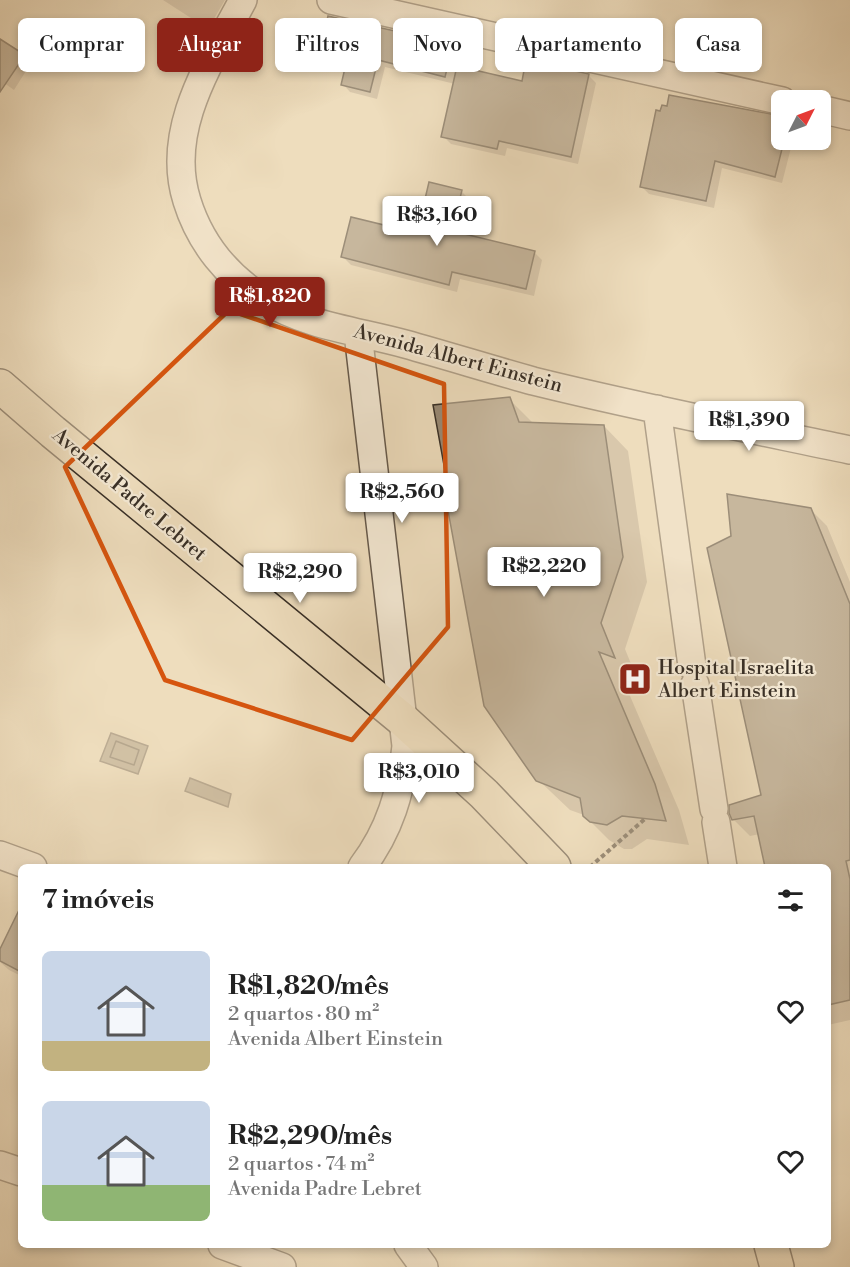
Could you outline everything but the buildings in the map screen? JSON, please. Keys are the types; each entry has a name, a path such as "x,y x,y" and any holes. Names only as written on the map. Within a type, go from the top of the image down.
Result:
{"main road":[{"name":"Avenida Padre Lebret","path":"0,386 62,440 403,720 484,794 551,864"}],"street":[{"name":"Avenida Albert Einstein","path":"243,0 197,86 183,130 183,173 187,200 206,242 224,267 245,287 295,316 534,381 850,450"},
{"path":"331,0 771,99"},
{"path":"831,112 850,116"},
{"path":"358,333 406,746 402,778 393,815 375,850 364,864"},
{"path":"657,409 723,864"},
{"path":"0,855 25,864"},
{"path":"0,1165 18,1171"},
{"path":"230,1248 282,1267"},
{"path":"410,1248 424,1267"}],"path":[{"path":"593,864 646,818"}],"highlighted area":[{"path":"229,310 444,384 448,627 352,740 165,680 65,467"}],"water":[{"path":"111,733 148,746 138,774 100,761"},
{"path":"190,778 231,794 228,807 185,791"}],"place":[{"name":"Hospital Israelita Albert Einstein","path":"635,679"}]}
